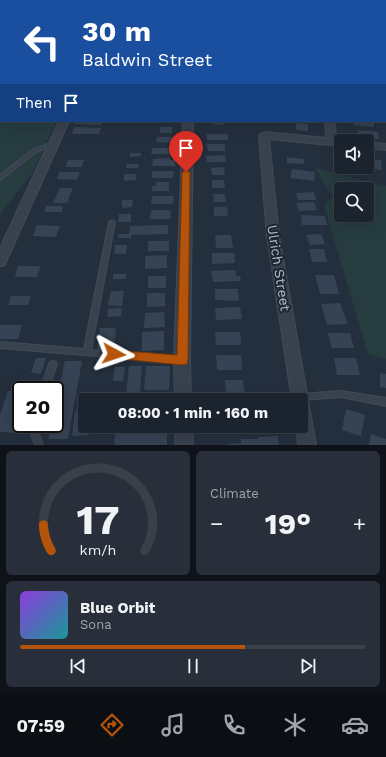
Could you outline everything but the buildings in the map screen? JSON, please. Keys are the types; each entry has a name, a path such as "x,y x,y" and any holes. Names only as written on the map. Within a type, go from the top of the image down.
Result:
{"street":[{"path":"0,262 64,122"},
{"path":"183,393 182,360 188,122"},
{"path":"330,122 334,135"},
{"name":"Ulrich Street","path":"299,393 273,236 264,135 334,142"},
{"path":"374,146 386,147"},
{"path":"184,433 184,445"},
{"name":"Ulrich Street","path":"305,433 307,445"}],"lane":[{"path":"0,178 28,155 53,144"},
{"path":"86,352 112,222"},
{"path":"0,345 182,360"},
{"path":"47,381 53,364"},
{"path":"308,399 341,394 386,402"},
{"path":"34,433 39,445"}],"green space":[{"path":"0,122 56,122 33,172 0,215"},
{"path":"315,168 370,182 334,182 334,222 374,222 374,183 386,186 386,359 368,354 324,205 333,197"}],"route":[{"path":"114,354 182,360 186,172"}]}
